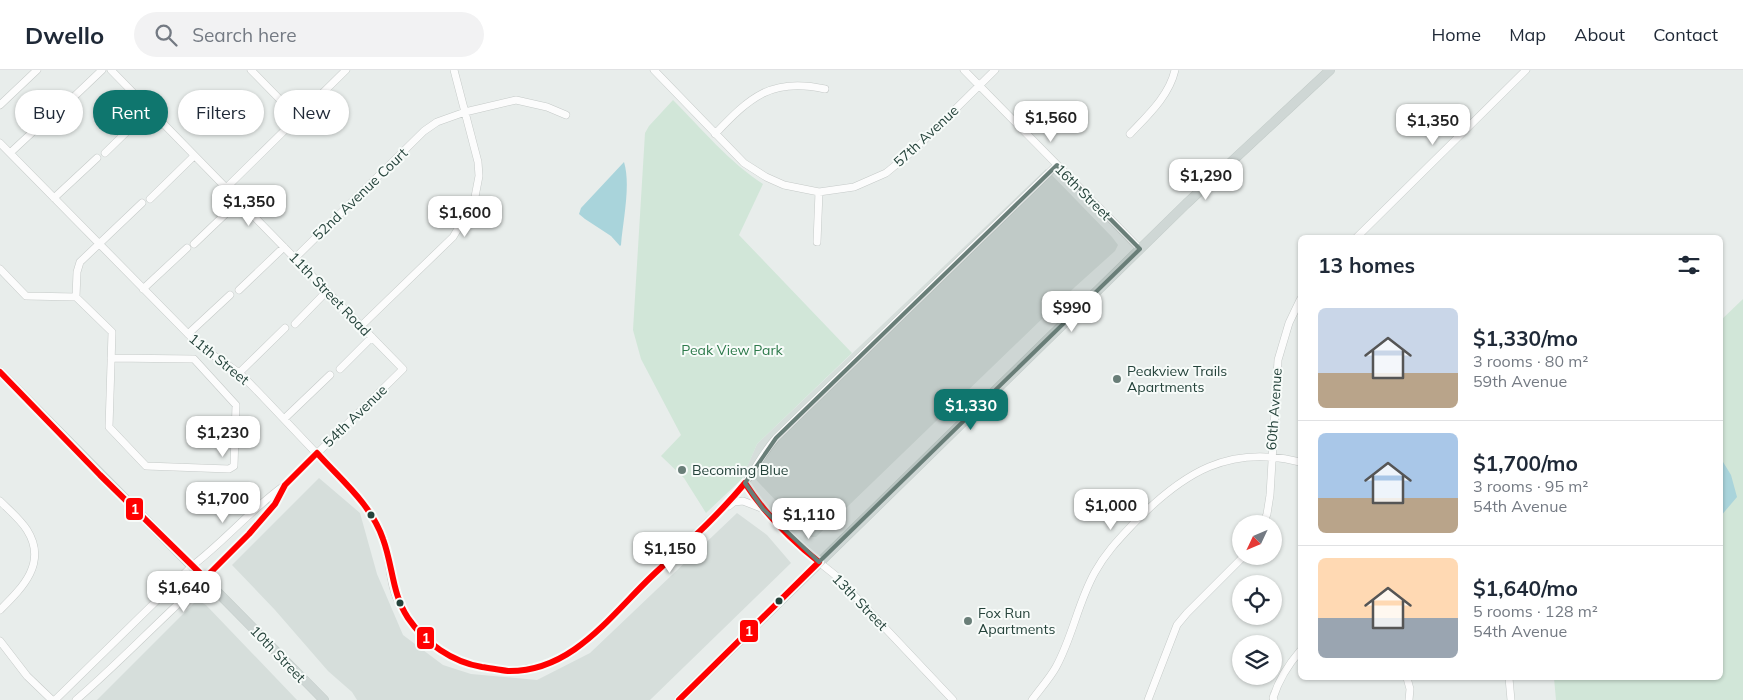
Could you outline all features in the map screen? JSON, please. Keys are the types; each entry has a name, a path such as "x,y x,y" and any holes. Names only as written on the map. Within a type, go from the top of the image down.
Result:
{"main road":[{"path":"679,700 1186,204 1330,70"},
{"name":"10th Street","path":"0,372 324,700"}],"street":[{"path":"0,105 37,70"},
{"path":"80,90 102,70"},
{"name":"11th Street Road","path":"111,70 130,90"},
{"path":"251,70 274,94"},
{"path":"325,90 346,70"},
{"path":"361,326 453,237 474,202 479,176 478,162 454,70"},
{"name":"57th Avenue","path":"654,70 744,163 784,186 820,192 865,184 886,173 914,150 994,70"},
{"name":"16th Street","path":"964,70 1140,250"},
{"path":"1130,134 1164,96 1170,86 1175,70"},
{"path":"1359,235 1526,70"},
{"path":"715,134 742,106 757,96 773,89 799,85 825,89"},
{"name":"52nd Avenue Court","path":"295,258 424,131 437,122 465,112 516,100 547,107 566,115"},
{"name":"11th Street Road","path":"168,129 403,369"},
{"path":"10,153 29,135"},
{"path":"105,153 124,135"},
{"path":"226,188 279,135"},
{"name":"11th Street","path":"0,143 204,350 239,373 360,499 376,523 384,541 396,597 409,618 429,642 448,656 504,672 532,668 563,658 587,641 707,523"},
{"path":"150,199 194,156"},
{"path":"54,198 97,158"},
{"path":"707,523 745,483 764,451 776,438 1057,165"},
{"path":"817,242 820,192"},
{"path":"194,244 238,201"},
{"path":"76,297 77,266 142,203"},
{"path":"239,290 284,247"},
{"path":"143,289 187,248"},
{"path":"0,269 26,296 76,297 112,332 109,428 146,466 229,469 234,466 236,405 194,359"},
{"path":"295,324 327,291"},
{"path":"188,334 230,295"},
{"name":"60th Avenue","path":"1032,700 1056,668 1070,636 1082,597 1110,547 1158,498 1197,472 1242,457 1271,456 1278,360 1288,323 1298,304"},
{"path":"239,373 285,328"},
{"path":"340,369 372,337"},
{"path":"111,358 194,359 204,350"},
{"name":"54th Avenue","path":"55,700 192,566 266,498 285,485 403,369"},
{"path":"284,418 330,375"},
{"path":"1267,515 1270,495 1271,456 1298,462"},
{"name":"13th Street","path":"745,483 764,509 800,547 835,575 953,700"},
{"name":"54th Avenue","path":"76,700 248,534 275,504 285,485"},
{"path":"0,501 27,530 32,543 34,558 29,578 23,587 0,610"},
{"path":"707,523 714,520 734,502 742,501 764,509"},
{"path":"1148,700 1177,625 1235,565"},
{"path":"0,641 27,676 52,700"},
{"path":"1273,699 1283,672 1298,653"},
{"path":"1408,680 1410,689 1409,700"},
{"path":"1509,680 1511,700"}],"highlighted area":[{"path":"1057,165 1140,249 819,562 763,509 745,483 776,438"}],"shaded area":[{"path":"1046,169 1112,237 1118,245 1115,251 1075,287 816,537 810,537 746,469 757,444"},
{"path":"319,478 360,513 377,574 403,635 443,665 471,674 537,680 590,653 737,513 767,535 791,563 650,700 357,700 352,692 328,671 275,610 232,565"},
{"path":"197,600 206,605 297,700 97,700"}],"green space":[{"name":"Peak View Park","path":"673,100 727,155 763,184 739,235 852,353 757,444 742,479 706,513 684,478 661,456 681,435 641,359 633,330 645,133"},
{"path":"1743,299 1743,700 1556,700 1554,680 1723,680 1723,318"}],"water":[{"path":"624,162 627,192 620,246 611,236 579,214 581,208"},
{"path":"1723,462 1731,475 1737,497 1723,513"}],"transit line":[{"name":"1","path":"0,372 100,475 205,578 249,534 275,504 285,485 317,453"},
{"name":"1","path":"317,453 354,493 378,526 396,590 408,618 423,636 440,650 460,661 482,667 508,671 531,669 552,662 571,652 605,624 712,519 745,483 779,526 819,562"},
{"name":"1","path":"679,700 819,562"}],"place":[{"name":"Peakview Trails Apartments","path":"1117,379"},
{"name":"Becoming Blue","path":"682,470"},
{"name":"Fox Run Apartments","path":"968,621"}]}
